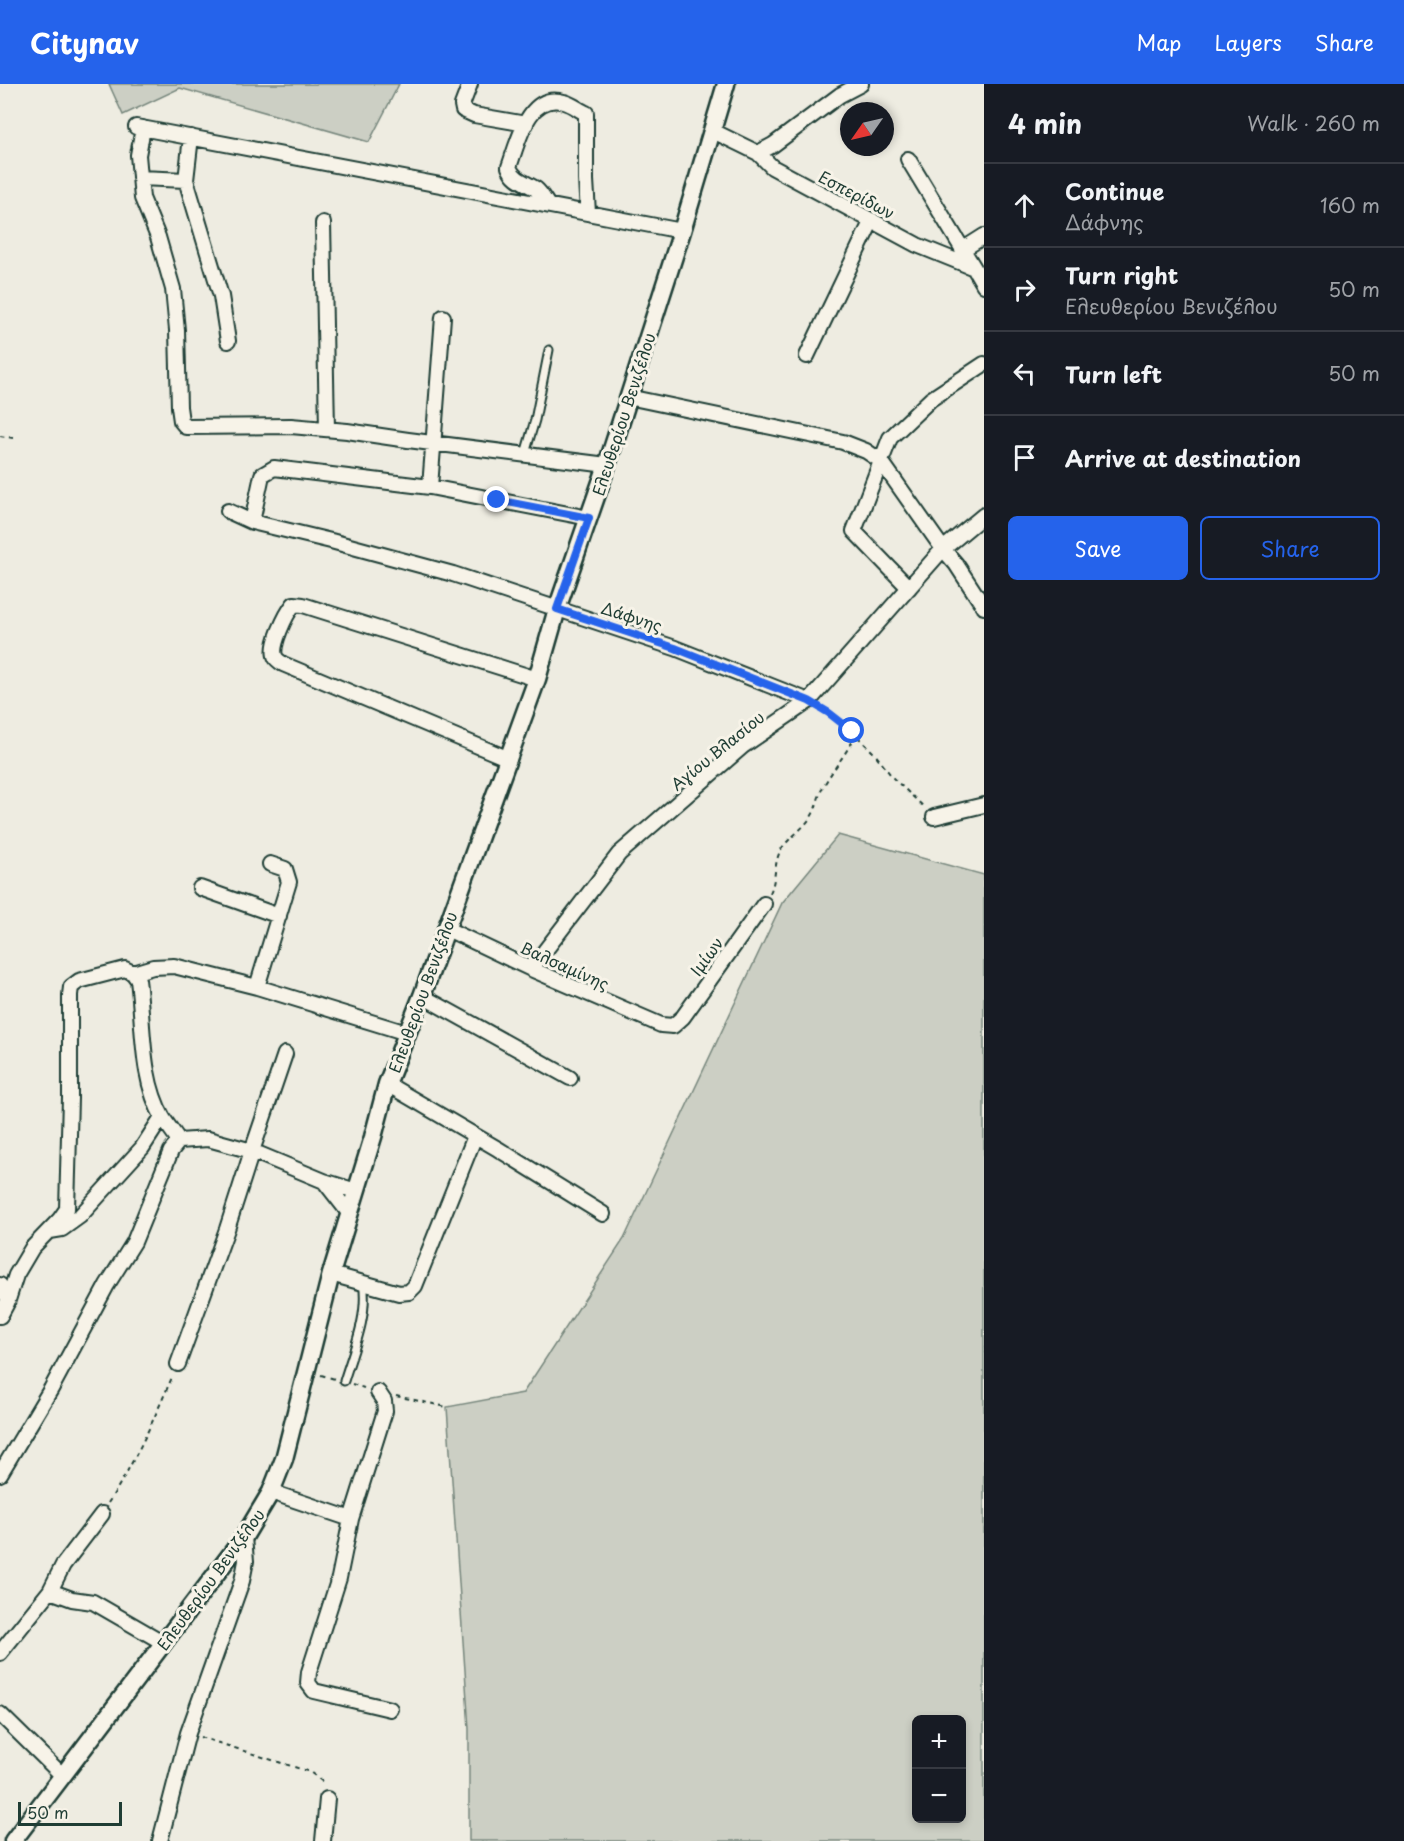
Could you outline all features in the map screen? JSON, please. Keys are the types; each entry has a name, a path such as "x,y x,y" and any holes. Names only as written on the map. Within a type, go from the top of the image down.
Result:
{"street":[{"path":"470,84 462,105 463,110 474,115 526,124"},
{"name":"Ελευθερίου Βενιζέλου","path":"13,1841 244,1537 259,1516 271,1492 292,1431 331,1274 387,1084 422,996 537,679 557,609 607,465 682,231 726,84"},
{"path":"758,153 773,145 840,95 861,84"},
{"path":"548,205 538,190 520,182 512,175 509,167 528,116 537,106 551,100 565,102 586,113 588,213"},
{"path":"607,465 327,429 291,426 186,427 181,421 178,407 177,330 173,289 158,237 142,198 138,155 139,128 682,231"},
{"name":"Εσπερίδων","path":"713,131 758,153 772,167 917,245 974,268"},
{"path":"191,137 186,180 221,296 228,341"},
{"path":"908,159 984,285"},
{"path":"140,178 186,180"},
{"path":"807,356 872,220"},
{"path":"323,223 327,429"},
{"path":"962,250 984,236"},
{"path":"430,487 443,316"},
{"path":"909,588 854,531 890,438 932,399 984,364"},
{"path":"628,397 843,442 866,451 881,461 956,564 984,607"},
{"path":"252,522 262,475 274,468 430,487 589,518"},
{"name":"Δάφνης","path":"228,511 252,522 453,574 675,648 809,701"},
{"name":"Αγίου Βλασίου","path":"531,969 619,854 742,746 809,701 943,549 984,515"},
{"path":"509,759 283,664 275,657 273,649 287,612 294,604 303,605 537,679"},
{"path":"934,817 984,806"},
{"path":"257,987 289,882 285,869 270,864"},
{"path":"200,888 279,916"},
{"name":"Ιμίων","path":"673,1026 683,1017 764,904"},
{"name":"Βαλσαμίνης","path":"445,928 531,969 661,1025 673,1026"},
{"path":"133,974 153,967 174,966 257,987 407,1033"},
{"path":"0,1316 16,1275 32,1248 67,1209 71,987 79,981 125,969 138,980 148,1071 153,1094 162,1117 179,1141"},
{"path":"422,996 570,1078"},
{"path":"178,1364 227,1229 285,1054"},
{"path":"387,1084 603,1214"},
{"path":"48,1232 62,1230 80,1216 142,1148 162,1117"},
{"path":"331,1274 399,1293 408,1292 415,1286 475,1136"},
{"path":"179,1141 208,1139 252,1150 324,1181 356,1191"},
{"path":"0,1474 51,1389 107,1285 134,1242 163,1168 179,1141"},
{"path":"324,1181 349,1213"},
{"path":"0,1285 0,1292"},
{"path":"378,1392 384,1401 385,1411 351,1519 339,1578 309,1672 308,1683 314,1691 390,1709"},
{"path":"271,1492 351,1519"},
{"path":"0,1653 50,1591 63,1565 102,1514"},
{"path":"160,1841 188,1733 242,1581 246,1561 244,1537"},
{"path":"50,1591 72,1599 93,1602 164,1643"},
{"path":"0,1714 62,1775"},
{"path":"323,1841 327,1799"}],"lane":[{"path":"525,454 535,420 549,350"},
{"path":"344,1381 360,1323 365,1294 363,1283"}],"path":[{"path":"0,436 14,438"},
{"path":"809,701 829,713 856,735 875,754 893,778 934,817"},
{"path":"764,904 774,884 775,864 782,849 811,816 821,790 847,753 856,735"},
{"path":"102,1514 142,1445 178,1364"},
{"path":"188,1733 310,1772 323,1782 327,1799"}],"shaded area":[{"path":"109,84 399,84 369,142 180,88 123,115"},
{"path":"838,835 984,875 984,1841 469,1841 469,1729 447,1407 523,1393 624,1239 782,903"}],"route":[{"path":"497,500 589,518 557,609 675,648 809,701 852,731"}]}
